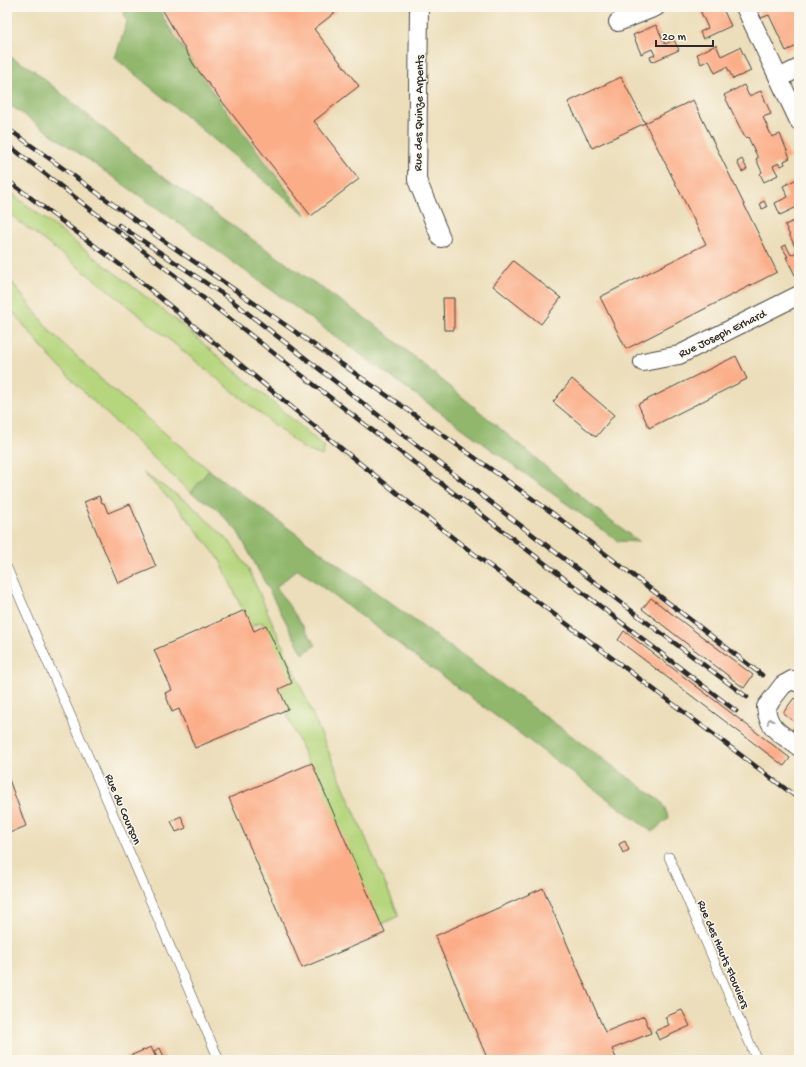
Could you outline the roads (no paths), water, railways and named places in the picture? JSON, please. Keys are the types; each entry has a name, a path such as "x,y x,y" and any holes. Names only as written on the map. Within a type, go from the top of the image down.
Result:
{"street":[{"name":"Rue des Quinze Arpents","path":"419,7 417,180 441,238"},
{"path":"618,22 656,7"},
{"path":"745,7 799,121"},
{"path":"779,78 799,68"},
{"name":"Rue Joseph Erhard","path":"643,362 679,355 799,295"},
{"path":"799,683 792,680 783,685 766,707 767,717 772,727 799,747"}],"lane":[{"name":"Rue du Courson","path":"7,568 219,1060"},
{"name":"Rue des Hauts Flouviers","path":"669,857 757,1060"}],"railway":[{"path":"7,128 160,238 405,408 551,512 762,675"},
{"path":"7,144 359,420 736,711"},
{"path":"7,180 123,267 342,449 457,541 799,799"},
{"path":"119,225 227,297 442,465 641,618 747,697"}]}
